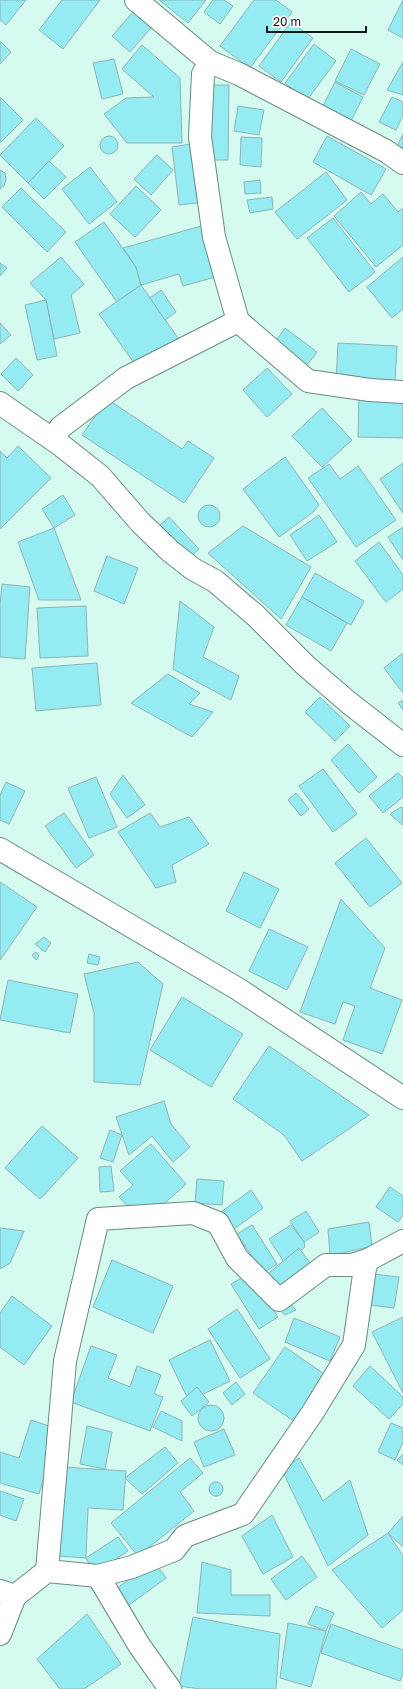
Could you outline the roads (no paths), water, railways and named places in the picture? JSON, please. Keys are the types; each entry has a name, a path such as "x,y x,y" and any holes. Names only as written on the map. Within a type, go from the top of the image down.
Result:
{"street":[{"path":"136,0 210,62 239,74 379,148 403,163"},
{"path":"210,62 203,74 200,136 214,237 238,321 308,381 338,386 403,392"},
{"path":"52,439 61,427 126,378 238,321"},
{"path":"0,403 52,439 100,476 140,522 170,551 193,569 216,581 254,615 305,665 348,702 403,745"},
{"path":"0,849 238,989 403,1098"},
{"path":"47,1571 65,1361 98,1219 192,1213 218,1223 237,1258 279,1300 326,1266 352,1265 368,1260 403,1241"},
{"path":"0,1634 7,1593 47,1571 98,1576 132,1567 174,1550 185,1536 243,1514 313,1412 354,1345 365,1268 368,1260"},
{"path":"98,1576 139,1645 170,1689"}]}
